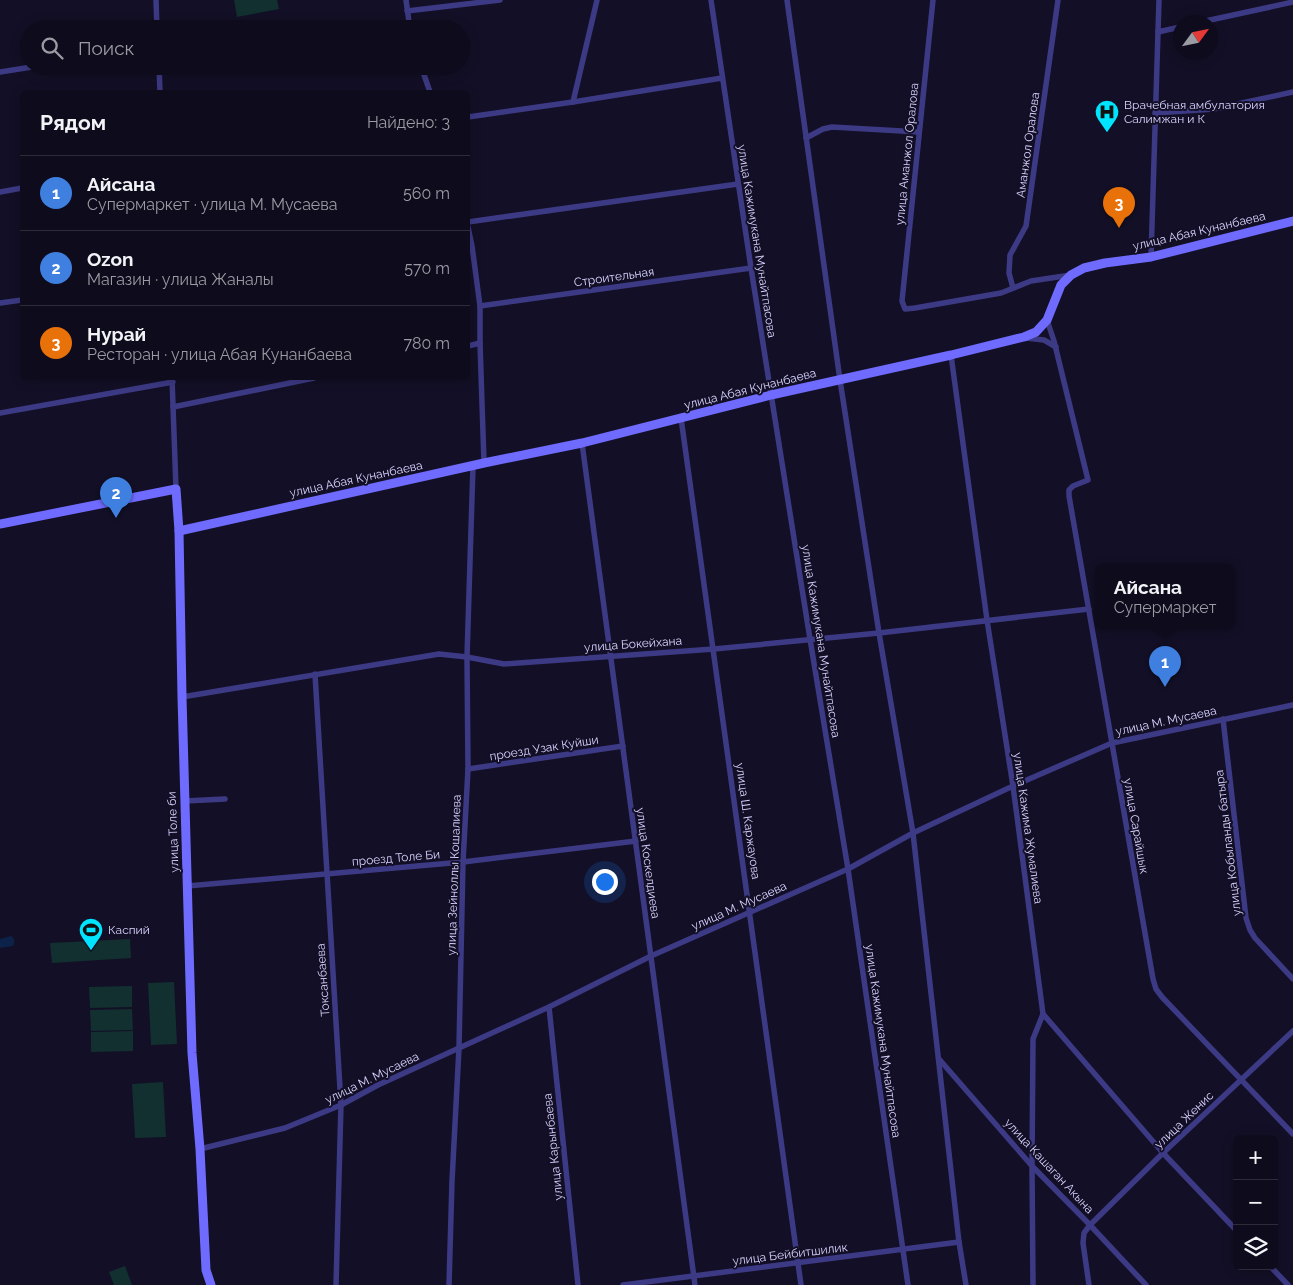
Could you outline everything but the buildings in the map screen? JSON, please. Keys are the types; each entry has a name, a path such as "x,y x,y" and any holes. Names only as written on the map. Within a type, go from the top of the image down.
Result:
{"street":[{"path":"156,0 157,20"},
{"path":"406,0 408,20"},
{"path":"407,11 500,0"},
{"path":"573,102 597,0"},
{"name":"улица Кажимукана Мунайтпасова","path":"711,0 771,395 848,869 908,1285"},
{"path":"786,0 840,380 879,633 913,832 959,1242 966,1285"},
{"name":"улица Аманжол Оралова","path":"933,0 902,302 905,309 1000,293 1013,288"},
{"name":"Аманжол Оралова","path":"1013,288 1009,273 1010,255 1026,226 1058,0"},
{"path":"1151,257 1159,0"},
{"path":"1218,18 1293,2"},
{"path":"1158,32 1173,29"},
{"path":"0,72 20,69"},
{"path":"159,75 160,90"},
{"path":"424,75 429,90"},
{"path":"470,117 722,78"},
{"path":"1155,113 1214,109 1293,92"},
{"path":"806,138 823,129 832,127 919,132"},
{"path":"470,222 738,184"},
{"path":"0,192 20,188"},
{"name":"улица Абая Кунанбаева","path":"179,531 582,443 771,395 951,356 1024,338 1036,332 1047,320 1061,285 1070,275 1084,268 1105,262 1151,257 1293,221"},
{"path":"470,246 480,306 484,463"},
{"name":"Строительная","path":"480,306 751,268"},
{"path":"1013,288 1030,281 1070,275"},
{"path":"0,303 20,300"},
{"path":"1047,320 1056,347"},
{"path":"1024,338 1044,340 1056,347"},
{"path":"470,346 480,343"},
{"name":"улица Сарайшык","path":"1056,347 1088,480 1073,486 1069,490 1068,496 1154,984 1162,996 1293,1134"},
{"name":"улица Кажима Жумалиева","path":"951,356 987,620 1013,786 1042,1014"},
{"path":"0,413 172,380"},
{"name":"улица Толе би","path":"172,380 179,531 192,1053 200,1149 206,1270 211,1285"},
{"path":"173,407 304,380"},
{"name":"улица Ш. Каржауова","path":"681,418 801,1285"},
{"name":"улица Коскелдиева","path":"582,443 695,1285"},
{"name":"улица Зейноллы Кошалиева","path":"449,1285 459,1048 463,862 468,769 467,657 473,466"},
{"path":"0,524 176,490"},
{"name":"улица Бокейхана","path":"182,697 439,654 504,664 714,649 879,633 1089,608"},
{"name":"Токсанбаева","path":"315,674 341,1105 336,1285"},
{"name":"улица М. Мусаева","path":"200,1149 284,1128 341,1105 378,1084 549,1007 651,956 848,869 913,832 1112,743 1293,704"},
{"name":"улица Кобыланды батыра","path":"1223,719 1246,918 1255,938 1293,979"},
{"name":"проезд Узак Куйши","path":"468,769 623,746"},
{"path":"185,800 225,799"},
{"name":"проезд Толе Би","path":"187,886 463,862 636,841"},
{"name":"улица Карынбаева","path":"549,1007 578,1285"},
{"path":"1033,1285 1033,1039 1042,1014 1163,1153 1233,1227"},
{"name":"улица Женис","path":"1090,1225 1293,1030"},
{"name":"улица Кашаган Акына","path":"939,1059 1032,1166 1146,1285"},
{"path":"1089,1285 1083,1243 1084,1233 1090,1225"},
{"name":"улица Бейбитшилик","path":"624,1285 959,1242"},
{"path":"1274,1270 1288,1285"}],"green space":[{"path":"234,0 277,0 279,9 237,17"},
{"name":"Каспий","path":"130,939 131,958 52,963 50,943"},
{"path":"174,982 177,1044 151,1045 148,983"},
{"path":"132,986 132,1007 90,1008 89,987"},
{"path":"132,1009 133,1030 91,1031 90,1010"},
{"path":"133,1031 133,1051 91,1052 91,1032"},
{"path":"163,1082 166,1137 135,1138 132,1084"},
{"path":"125,1266 132,1285 114,1285 109,1272"}],"water":[{"path":"11,936 14,939 13,946 0,948 0,939"}],"place":[{"name":"Врачебная амбулатория Салимжан и К","path":"1107,133"},
{"name":"Нурай","path":"1119,228"},
{"name":"Ozon","path":"116,518"},
{"name":"Айсана","path":"1165,687"},
{"name":"Каспий","path":"91,951"}]}
